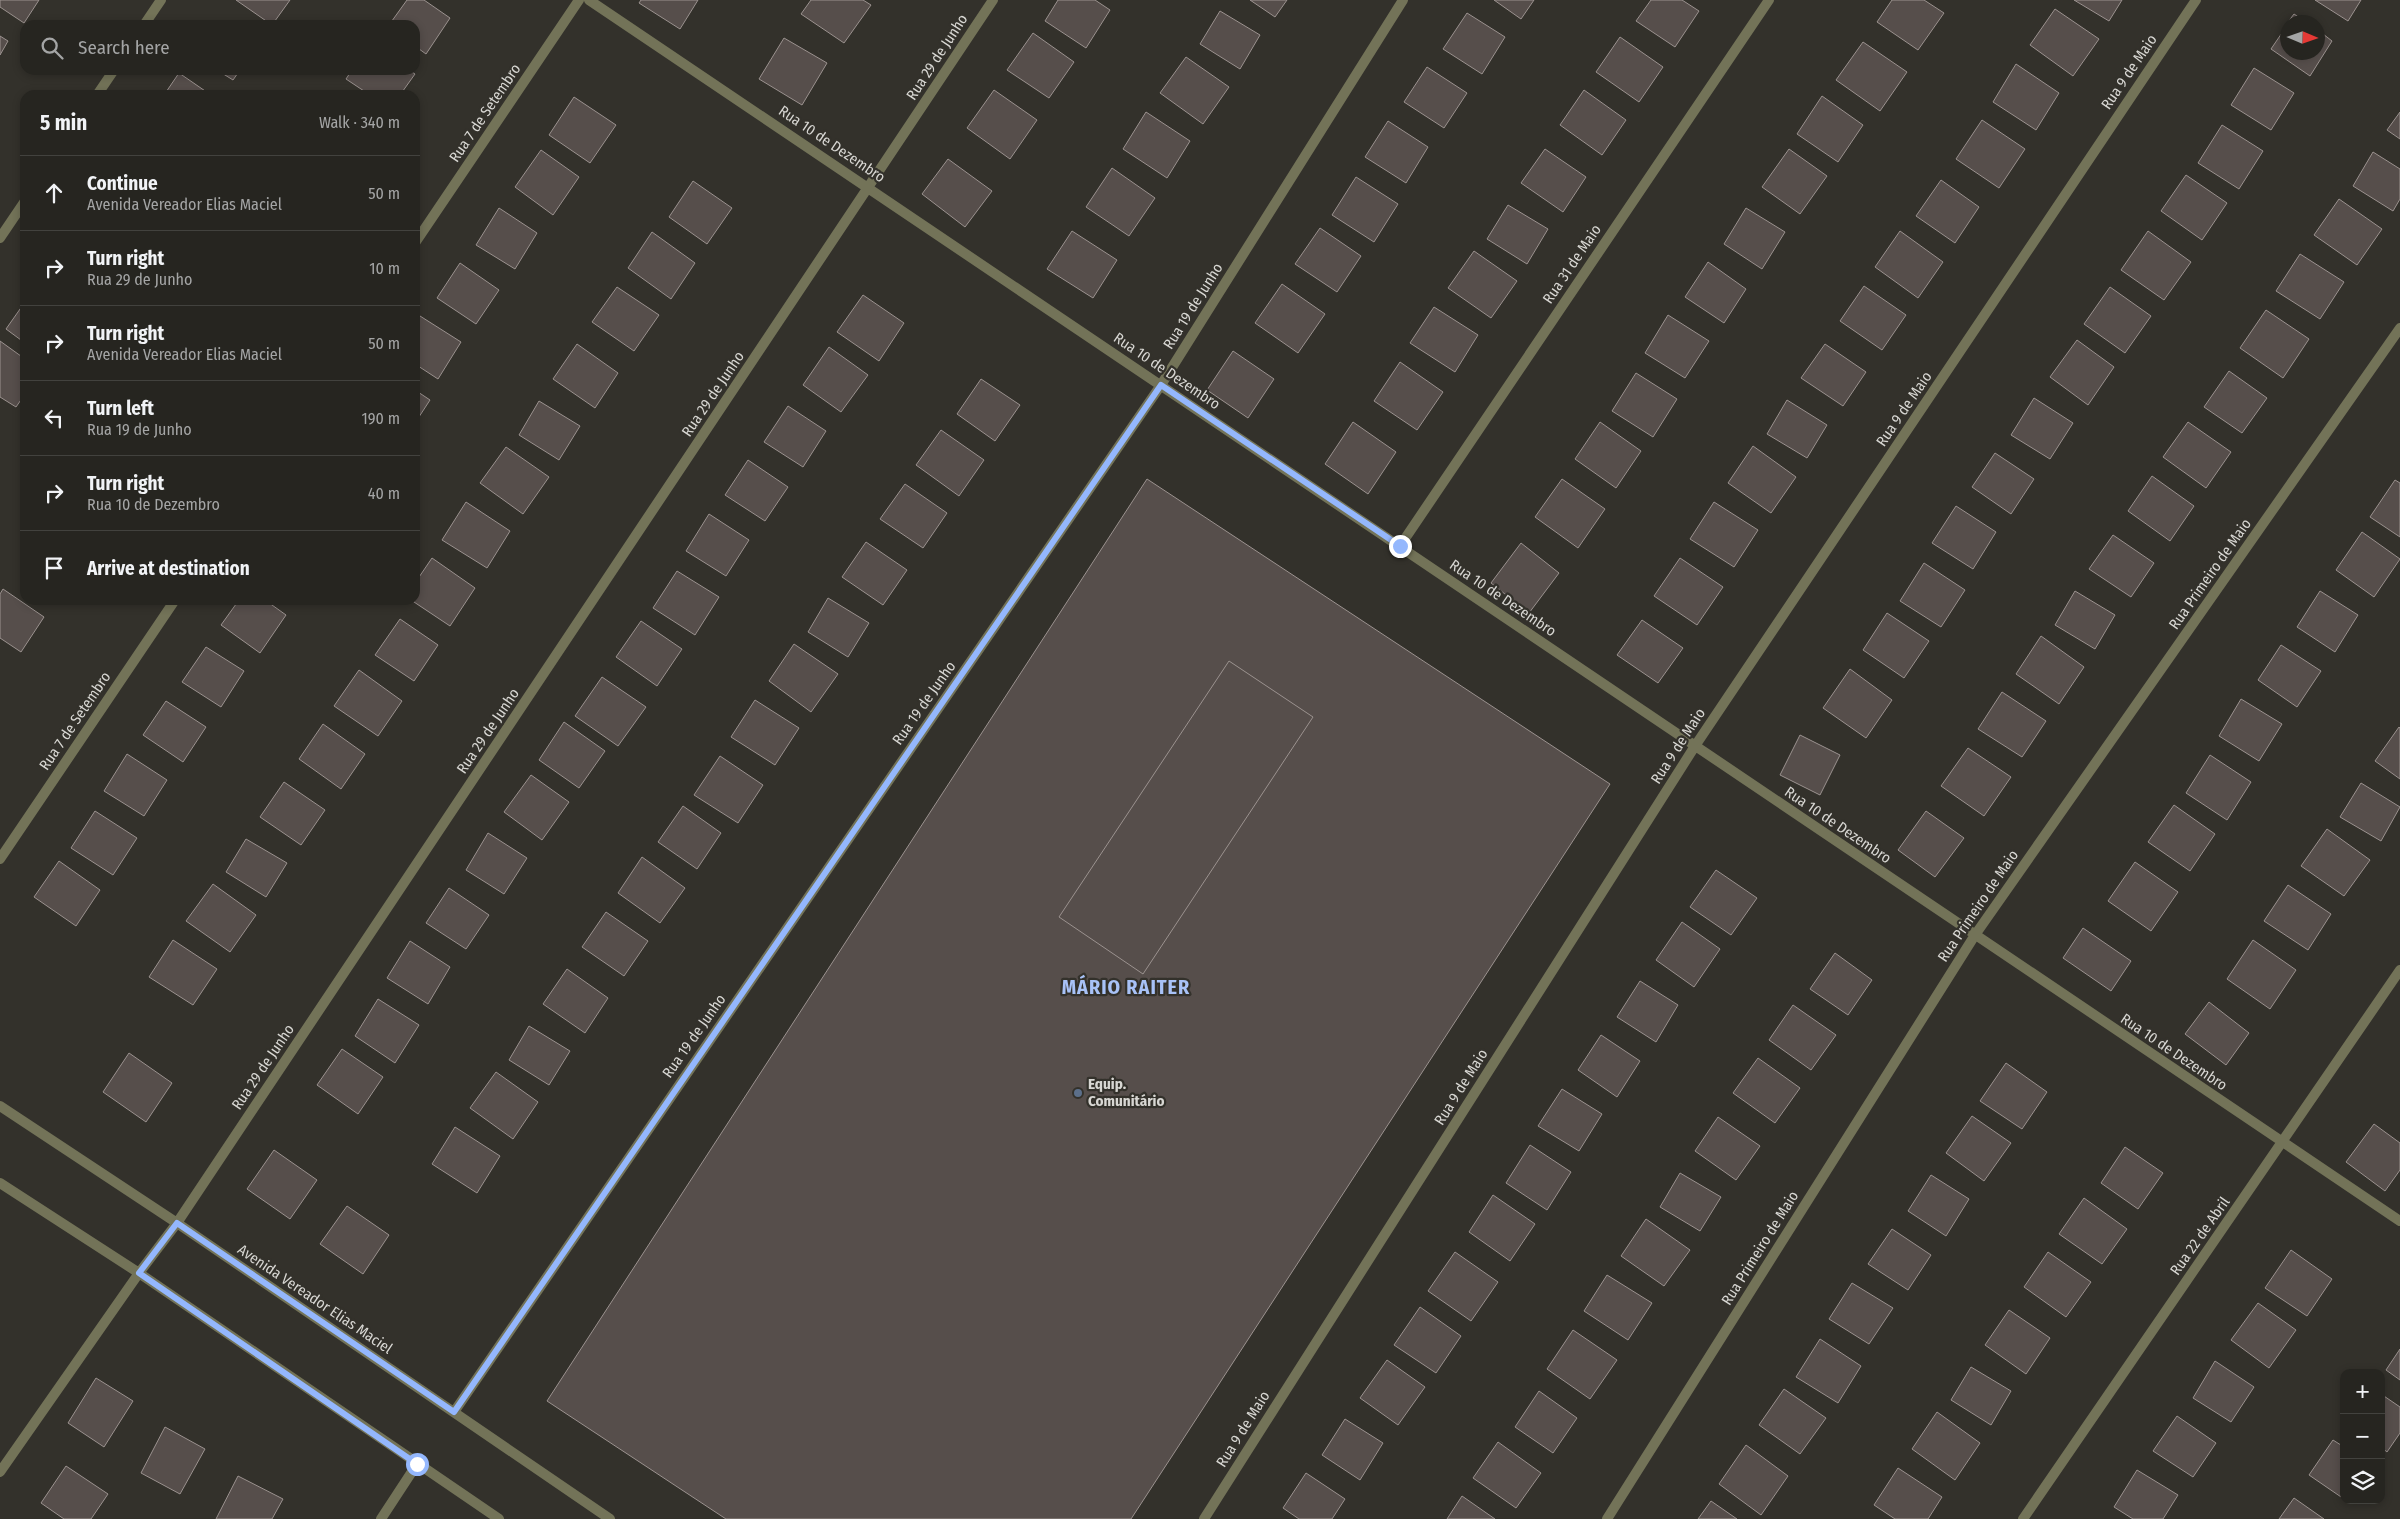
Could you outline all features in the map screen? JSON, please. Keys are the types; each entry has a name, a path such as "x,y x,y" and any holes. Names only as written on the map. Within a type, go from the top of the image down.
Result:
{"street":[{"path":"147,20 161,0"},
{"name":"Rua 7 de Setembro","path":"420,236 579,0"},
{"name":"Rua 10 de Dezembro","path":"589,0 2400,1221"},
{"name":"Rua 29 de Junho","path":"0,1472 139,1273 177,1223 993,0"},
{"name":"Rua 19 de Junho","path":"454,1412 1161,385 1403,0"},
{"name":"Rua 31 de Maio","path":"1400,546 1769,0"},
{"name":"Rua 9 de Maio","path":"1204,1519 1695,746 2196,0"},
{"path":"100,90 111,75"},
{"path":"0,238 20,208"},
{"name":"Rua Primeiro de Maio","path":"1607,1519 1975,935 2400,328"},
{"name":"Rua 7 de Setembro","path":"0,859 172,605"},
{"name":"Rua 22 de Abril","path":"2023,1519 2400,970"},
{"name":"Avenida Vereador Elias Maciel","path":"0,1106 177,1223 610,1519"},
{"path":"0,1183 139,1273 499,1519"},
{"path":"381,1519 417,1464"}],"building":[{"path":"0,0 39,0 26,20 20,20 0,7"},
{"path":"236,0 290,0 276,20 265,20"},
{"path":"407,0 424,0 450,18 426,54 420,50 420,20 393,20"},
{"path":"641,0 698,0 680,29 639,3"},
{"path":"811,0 863,0 871,5 844,43 801,14"},
{"path":"1058,0 1095,0 1110,10 1086,48 1045,21"},
{"path":"1250,0 1287,0 1275,17"},
{"path":"1494,0 1534,0 1521,19"},
{"path":"1651,0 1682,0 1699,11 1675,47 1636,21"},
{"path":"1892,0 1924,0 1944,13 1918,50 1877,22"},
{"path":"2074,0 2122,0 2109,21"},
{"path":"2315,0 2361,0 2348,21"},
{"path":"2055,9 2099,39 2073,76 2030,45"},
{"path":"1220,11 1260,35 1240,69 1200,44"},
{"path":"1467,13 1505,37 1482,74 1443,49"},
{"path":"1033,33 1074,62 1049,98 1007,70"},
{"path":"0,36 8,41 0,55"},
{"path":"2280,36 2280,55 2271,49"},
{"path":"2325,36 2332,41 2325,52"},
{"path":"1620,37 1663,67 1639,102 1596,72"},
{"path":"784,38 827,63 802,105 759,79"},
{"path":"1863,42 1907,72 1880,111 1836,80"},
{"path":"1186,57 1229,87 1203,124 1160,93"},
{"path":"2287,60 2320,60 2310,76"},
{"path":"2016,64 2059,93 2036,130 1993,102"},
{"path":"1427,67 1467,93 1444,128 1404,102"},
{"path":"2254,68 2294,93 2271,130 2231,105"},
{"path":"178,75 182,75 204,90 167,90"},
{"path":"225,75 236,75 233,80"},
{"path":"349,75 414,75 404,90 362,90 346,79"},
{"path":"994,90 1037,120 1010,159 967,128"},
{"path":"1584,90 1626,120 1602,155 1560,125"},
{"path":"1822,96 1863,125 1838,162 1797,134"},
{"path":"574,97 616,125 590,163 549,135"},
{"path":"1146,112 1190,141 1167,178 1123,149"},
{"path":"2400,112 2400,139 2387,130"},
{"path":"1982,120 2025,149 1999,188 1956,159"},
{"path":"1388,121 1428,147 1406,183 1365,157"},
{"path":"2222,125 2263,151 2239,189 2198,163"},
{"path":"1545,149 1586,177 1563,212 1521,183"},
{"path":"1789,149 1827,176 1800,214 1762,187"},
{"path":"541,150 579,177 553,215 515,187"},
{"path":"2373,152 2400,169 2400,199 2393,211 2353,186"},
{"path":"948,159 992,191 965,227 922,194"},
{"path":"1112,168 1155,198 1129,236 1086,207"},
{"path":"2186,175 2227,203 2202,240 2161,211"},
{"path":"1356,177 1398,204 1374,242 1332,215"},
{"path":"1941,180 1979,207 1955,243 1916,216"},
{"path":"693,181 732,208 707,244 669,217"},
{"path":"2339,199 2382,229 2357,265 2314,235"},
{"path":"1508,205 1548,229 1527,264 1487,239"},
{"path":"499,208 537,233 515,269 476,245"},
{"path":"1746,208 1785,232 1762,269 1724,244"},
{"path":"1320,228 1361,256 1337,292 1295,264"},
{"path":"1072,231 1117,260 1093,298 1047,269"},
{"path":"1900,231 1943,262 1918,298 1875,267"},
{"path":"2148,231 2191,262 2164,300 2121,270"},
{"path":"652,232 695,263 671,299 628,268"},
{"path":"1474,251 1517,281 1491,318 1448,288"},
{"path":"2300,254 2344,282 2320,319 2276,291"},
{"path":"1708,262 1746,289 1724,323 1685,297"},
{"path":"460,263 499,290 476,324 437,298"},
{"path":"1282,284 1325,314 1298,353 1255,323"},
{"path":"1864,286 1906,315 1882,350 1840,321"},
{"path":"617,287 659,315 634,351 592,322"},
{"path":"2110,287 2151,316 2125,353 2084,324"},
{"path":"863,295 904,323 879,361 837,332"},
{"path":"1434,307 1478,335 1455,372 1410,343"},
{"path":"20,309 20,339 6,329"},
{"path":"2266,310 2309,339 2283,378 2240,348"},
{"path":"1668,315 1709,341 1685,378 1645,353"},
{"path":"420,316 461,342 438,379 420,367"},
{"path":"2077,340 2114,367 2088,405 2050,377"},
{"path":"0,341 20,355 20,401 16,407 0,397"},
{"path":"577,344 618,373 595,408 553,379"},
{"path":"1825,344 1866,372 1843,406 1801,378"},
{"path":"829,347 868,375 841,412 803,385"},
{"path":"1233,351 1274,379 1248,418 1207,390"},
{"path":"1400,362 1443,392 1417,430 1374,401"},
{"path":"2229,371 2267,398 2242,433 2204,407"},
{"path":"1636,373 1677,399 1653,437 1612,411"},
{"path":"981,379 1020,405 995,441 957,414"},
{"path":"420,393 430,400 420,415"},
{"path":"2034,398 2073,423 2050,459 2011,435"},
{"path":"1787,400 1827,425 1807,458 1767,434"},
{"path":"539,401 580,426 559,460 519,435"},
{"path":"788,406 826,431 803,467 764,442"},
{"path":"1353,422 1396,452 1368,494 1325,464"},
{"path":"1600,422 1641,451 1616,488 1575,459"},
{"path":"2188,422 2231,452 2206,488 2163,457"},
{"path":"941,430 984,460 959,496 916,465"},
{"path":"1753,446 1796,477 1771,513 1728,483"},
{"path":"506,447 549,477 523,514 480,483"},
{"path":"1995,453 2034,479 2011,514 1972,487"},
{"path":"748,460 788,487 765,521 725,495"},
{"path":"2152,476 2194,506 2170,541 2128,511"},
{"name":"Equip. Comunitário","path":"1147,479 1610,784 1131,1519 726,1519 547,1401"},
{"path":"1562,479 1605,509 1578,548 1535,517"},
{"path":"2395,480 2400,483 2400,537 2370,517"},
{"path":"905,484 947,513 923,548 880,519"},
{"path":"466,502 510,531 487,568 442,540"},
{"path":"1714,502 1758,530 1734,567 1690,539"},
{"path":"1956,506 1996,532 1973,569 1932,543"},
{"path":"709,514 749,540 726,576 686,551"},
{"path":"2362,532 2400,559 2374,597 2336,570"},
{"path":"2113,535 2154,563 2131,597 2089,569"},
{"path":"866,542 907,570 883,605 842,577"},
{"path":"1521,543 1559,573 1529,613 1491,583"},
{"path":"432,558 475,588 450,626 418,605 420,576"},
{"path":"1680,558 1723,587 1697,625 1654,596"},
{"path":"1924,563 1965,590 1941,627 1900,601"},
{"path":"677,571 719,597 695,635 653,608"},
{"path":"3,589 20,601 20,605 26,605 44,617 21,652 0,638 0,594"},
{"path":"2075,591 2115,615 2095,649 2055,625"},
{"path":"2320,591 2358,615 2335,652 2297,627"},
{"path":"828,598 869,623 848,657 808,632"},
{"path":"235,605 272,605 286,615 260,653 221,625"},
{"path":"1887,613 1929,641 1904,678 1863,650"},
{"path":"400,619 438,645 414,681 375,655"},
{"path":"1642,620 1683,648 1658,683 1617,655"},
{"path":"641,621 682,649 657,686 616,657"},
{"path":"2041,636 2084,667 2059,704 2016,674"},
{"path":"794,644 838,674 811,712 769,681"},
{"path":"2281,645 2321,671 2297,707 2258,680"},
{"path":"206,647 244,671 221,707 182,682"},
{"path":"1229,661 1313,717 1143,974 1059,917"},
{"path":"1850,669 1892,700 1866,738 1823,708"},
{"path":"359,670 402,701 378,736 334,706"},
{"path":"602,677 646,707 618,746 575,716"},
{"path":"2002,692 2046,721 2022,757 1978,729"},
{"path":"2241,699 2282,724 2259,761 2219,736"},
{"path":"755,700 799,728 775,765 731,737"},
{"path":"166,701 206,727 183,762 143,735"},
{"path":"564,722 605,751 579,788 539,760"},
{"path":"323,724 365,754 341,789 299,759"},
{"path":"2400,728 2400,779 2375,761"},
{"path":"1800,735 1840,755 1820,795 1780,775"},
{"path":"1968,748 2011,777 1984,816 1941,786"},
{"path":"127,754 167,780 144,816 104,791"},
{"path":"2210,755 2251,782 2227,820 2186,793"},
{"path":"720,756 763,785 738,823 694,795"},
{"path":"531,775 569,802 542,840 504,812"},
{"path":"284,782 325,810 301,845 260,817"},
{"path":"2361,783 2400,807 2381,841 2340,817"},
{"path":"2174,805 2215,834 2190,871 2148,842"},
{"path":"683,806 721,833 697,869 658,842"},
{"path":"95,811 137,838 113,875 71,848"},
{"path":"1926,811 1964,838 1935,877 1898,850"},
{"path":"2327,829 2370,860 2344,896 2301,866"},
{"path":"488,833 527,858 504,894 466,870"},
{"path":"246,839 287,863 266,897 226,872"},
{"path":"642,857 685,888 660,923 618,893"},
{"path":"59,861 100,890 76,926 34,897"},
{"path":"2135,862 2178,892 2151,931 2108,901"},
{"path":"1716,870 1757,898 1731,935 1690,907"},
{"path":"213,884 256,915 230,952 186,921"},
{"path":"2288,885 2331,914 2308,950 2264,921"},
{"path":"449,888 489,915 466,949 426,923"},
{"path":"606,912 648,941 624,976 582,947"},
{"path":"1682,922 1720,949 1694,987 1656,960"},
{"path":"2083,928 2131,961 2111,991 2063,958"},
{"path":"173,940 217,969 193,1005 149,977"},
{"path":"2253,940 2296,970 2270,1009 2227,979"},
{"path":"410,941 450,967 428,1004 387,978"},
{"path":"1835,953 1872,980 1848,1015 1810,989"},
{"path":"567,969 608,998 585,1033 543,1004"},
{"path":"1640,981 1678,1005 1656,1042 1617,1017"},
{"path":"378,999 419,1025 395,1063 355,1036"},
{"path":"2209,1002 2249,1033 2226,1065 2185,1034"},
{"path":"1793,1005 1836,1035 1811,1070 1769,1040"},
{"path":"529,1026 570,1051 549,1085 509,1060"},
{"path":"1601,1035 1640,1061 1617,1097 1578,1070"},
{"path":"342,1049 383,1077 358,1114 317,1085"},
{"path":"129,1053 172,1083 146,1122 103,1092"},
{"path":"1758,1058 1800,1088 1775,1123 1733,1093"},
{"path":"2006,1063 2047,1092 2022,1129 1980,1101"},
{"path":"496,1072 538,1102 513,1139 470,1108"},
{"path":"1562,1089 1602,1114 1579,1151 1538,1126"},
{"path":"1972,1116 2011,1143 1984,1181 1946,1153"},
{"path":"1718,1117 1760,1146 1736,1180 1695,1151"},
{"path":"2374,1124 2400,1143 2400,1170 2385,1191 2346,1162"},
{"path":"455,1127 500,1156 477,1193 432,1164"},
{"path":"1530,1145 1571,1172 1547,1210 1506,1183"},
{"path":"2125,1147 2163,1173 2138,1209 2101,1183"},
{"path":"274,1150 317,1180 290,1219 247,1189"},
{"path":"1680,1173 1721,1197 1700,1231 1660,1207"},
{"path":"1931,1175 1969,1199 1946,1236 1908,1211"},
{"path":"1493,1195 1535,1224 1510,1261 1469,1232"},
{"path":"2084,1198 2127,1229 2102,1264 2059,1234"},
{"path":"347,1206 389,1235 363,1274 320,1244"},
{"path":"1646,1219 1690,1250 1664,1286 1621,1256"},
{"path":"1892,1229 1931,1255 1908,1290 1868,1264"},
{"path":"2291,1250 2332,1279 2307,1316 2265,1288"},
{"path":"1455,1252 1498,1282 1471,1321 1428,1291"},
{"path":"2048,1252 2091,1282 2066,1317 2024,1287"},
{"path":"1607,1275 1652,1303 1628,1340 1584,1311"},
{"path":"1852,1283 1893,1308 1869,1344 1829,1319"},
{"path":"2258,1303 2296,1330 2269,1368 2231,1340"},
{"path":"1420,1307 1461,1336 1436,1373 1394,1345"},
{"path":"2009,1310 2050,1338 2026,1374 1985,1345"},
{"path":"1573,1330 1617,1360 1590,1399 1547,1369"},
{"path":"1820,1339 1861,1366 1838,1403 1796,1377"},
{"path":"2400,1349 2400,1380 2386,1370"},
{"path":"1387,1360 1425,1387 1398,1425 1360,1398"},
{"path":"2215,1361 2254,1387 2231,1422 2193,1398"},
{"path":"1971,1367 2011,1391 1991,1425 1951,1400"},
{"path":"96,1378 133,1401 104,1447 68,1423"},
{"path":"1784,1389 1826,1418 1800,1454 1759,1425"},
{"path":"1539,1391 1577,1418 1553,1453 1515,1427"},
{"path":"2385,1397 2400,1407 2400,1433 2387,1452 2385,1450"},
{"path":"1937,1412 1980,1443 1955,1480 1912,1449"},
{"path":"2177,1416 2216,1443 2193,1477 2153,1451"},
{"path":"1345,1419 1383,1443 1360,1480 1322,1455"},
{"path":"165,1427 205,1449 180,1494 141,1473"},
{"path":"2333,1440 2340,1444 2340,1496 2309,1475"},
{"path":"1498,1442 1541,1473 1516,1508 1473,1478"},
{"path":"1746,1445 1788,1476 1761,1515 1719,1484"},
{"path":"66,1466 108,1494 91,1519 64,1519 41,1503"},
{"path":"1898,1468 1942,1497 1928,1519 1895,1519 1874,1505"},
{"path":"2137,1470 2178,1495 2163,1519 2133,1519 2114,1507"},
{"path":"1306,1473 1345,1499 1332,1519 1299,1519 1283,1508"},
{"path":"238,1476 283,1499 272,1519 216,1519"},
{"path":"1462,1496 1495,1519 1447,1519"},
{"path":"2294,1498 2324,1519 2279,1519"},
{"path":"1711,1501 1737,1519 1698,1519"}],"place":[{"name":"Equip. Comunitário","path":"1078,1093"}],"district":[{"name":"MÁRIO RAITER","path":"1126,987"}],"route":[{"path":"417,1464 139,1273 177,1223 454,1412 1161,385 1400,546"}]}
